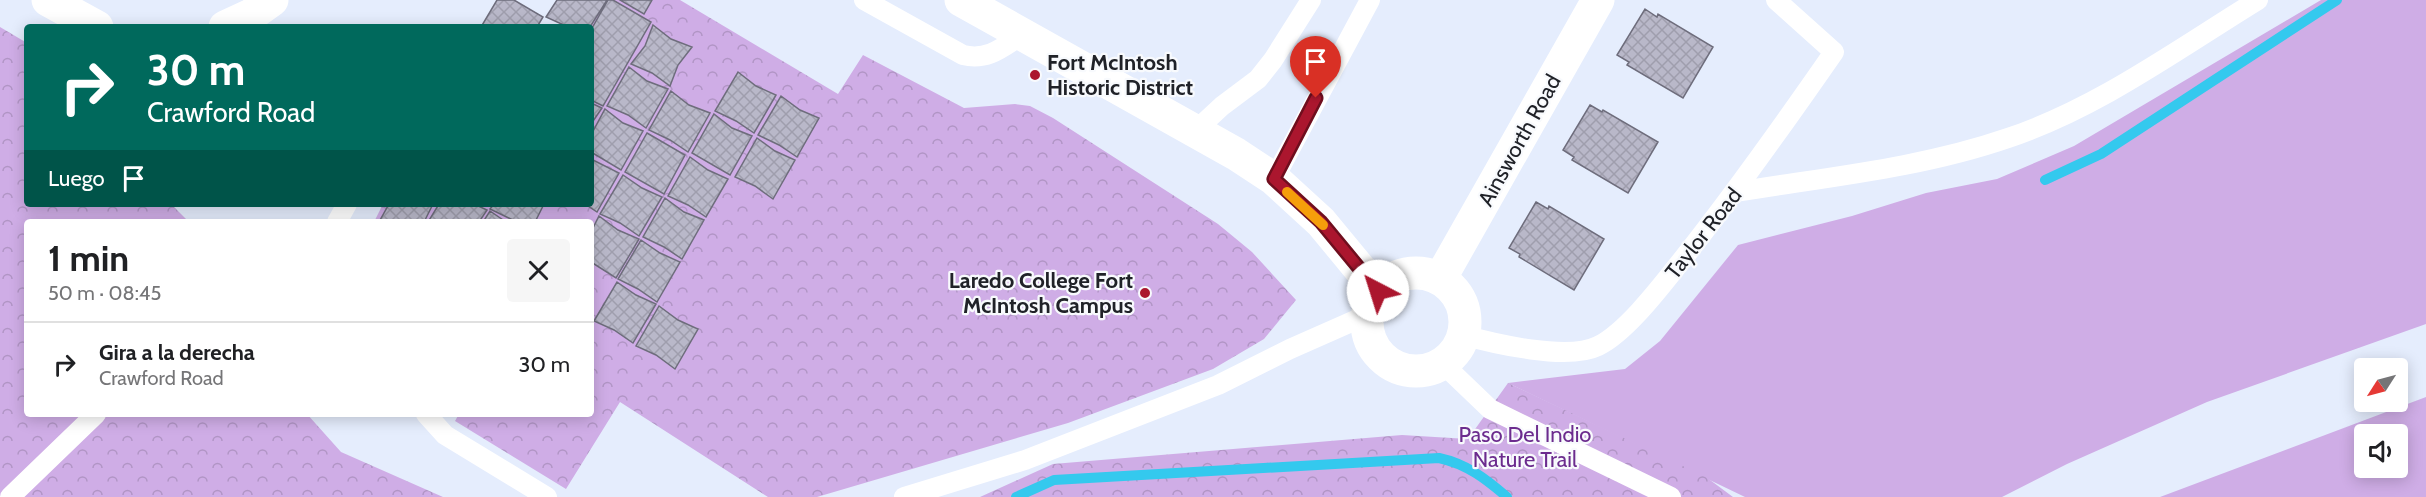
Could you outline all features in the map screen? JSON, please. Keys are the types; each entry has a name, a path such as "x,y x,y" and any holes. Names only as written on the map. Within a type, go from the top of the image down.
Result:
{"street":[{"path":"48,0 92,24"},
{"path":"232,24 251,15 272,0"},
{"path":"961,0 1236,154 1274,179 1321,222 1372,303"},
{"name":"Ainsworth Road","path":"1440,279 1598,0"},
{"path":"1427,274 1440,279 1453,290 1461,303 1466,319 1464,335 1452,356 1443,364 1428,371 1412,372 1396,368 1383,359 1373,346 1367,331 1372,303 1388,282 1400,275 1427,274"}],"lane":[{"path":"864,0 963,55 976,58 992,55 1023,34"},
{"path":"1195,131 1222,106 1258,79 1273,60 1311,0"},
{"path":"1274,179 1370,0"},
{"path":"1736,192 1877,169 2008,138 2056,119 2107,93 2258,0"},
{"name":"Taylor Road","path":"1464,335 1516,348 1576,351 1599,346 1624,326 1656,292 1736,192 1834,52 1783,2"},
{"path":"904,497 1025,460 1208,389 1290,349 1372,303"},
{"path":"1443,364 1490,408 1671,497"},
{"path":"10,497 93,417"},
{"path":"429,417 445,435 547,497"}],"green space":[{"path":"582,0 680,0 838,94 863,55 964,108 1015,104 1030,106 1053,118 1218,224 1252,252 1296,300 1264,339 1213,369 1068,423 817,497 768,497 620,402 566,489 455,421 457,417 594,417 594,219 376,219 382,207 594,207 594,24 568,24"},
{"path":"2321,0 2426,0 2426,324 2207,402 2067,464 2002,497 1745,497 1508,383 1625,369 1660,341 1738,245 1852,216 1926,193 1997,179 2074,146"},
{"path":"0,27 24,41 24,207 174,207 186,219 24,219 24,417 310,417 341,452 443,497 0,497"},
{"name":"Paso Del Indio Nature Trail","path":"1508,383 1706,477 1733,497 980,497 1053,464 1402,435 1468,439"},
{"path":"2426,397 2426,497 2160,497 2354,424 2354,478 2408,478 2408,424 2354,424 2386,412 2408,412 2408,404"}],"building":[{"path":"497,0 514,0 543,17 539,24 483,24"},
{"path":"557,0 607,0 592,24 561,24 546,17"},
{"path":"608,0 613,0 651,22 603,106 594,102 594,25"},
{"path":"620,0 652,0 644,14"},
{"path":"1645,9 1657,17 1658,14 1713,47 1683,98 1627,65 1629,62 1617,55"},
{"path":"653,25 671,39 692,47 678,65 670,86 652,73 631,64 645,46"},
{"path":"629,67 647,81 668,89 646,128 628,115 607,106"},
{"path":"738,72 756,86 776,95 754,133 715,111"},
{"path":"671,91 689,105 710,113 688,152 649,130"},
{"path":"781,96 800,110 819,118 797,157 758,135"},
{"path":"594,104 602,108 594,120"},
{"path":"1590,105 1602,112 1603,110 1658,142 1628,193 1572,160 1574,157 1563,150"},
{"path":"605,109 623,123 643,131 621,170 594,154 594,129"},
{"path":"714,114 732,128 752,136 730,175 692,153"},
{"path":"647,133 685,155 664,194 625,172"},
{"path":"757,138 775,151 795,160 773,199 755,186 735,177"},
{"path":"690,157 708,170 728,179 706,217 668,196"},
{"path":"594,160 619,173 597,212 590,207 594,207"},
{"path":"623,175 642,188 662,197 639,236 620,223 600,214"},
{"path":"665,198 684,212 704,220 682,259 643,237"},
{"path":"1536,202 1548,209 1549,206 1604,239 1574,290 1519,257 1520,254 1509,248"},
{"path":"387,207 432,207 426,219 381,219"},
{"path":"437,207 480,207 487,210 481,219 430,219"},
{"path":"492,207 542,207 536,219 511,219 490,209"},
{"path":"490,211 502,219 485,219"},
{"path":"599,216 618,230 639,239 616,278 594,264 594,226"},
{"path":"641,240 660,253 680,262 657,302 618,279"},
{"path":"617,282 636,295 656,304 633,343 614,330 594,321"},
{"path":"659,306 678,320 698,329 675,369 656,355 636,346"}],"waterway":[{"path":"2045,180 2101,154 2337,0"},
{"path":"1016,497 1054,480 1439,458 1476,473 1507,497"}],"slow traffic":[{"path":"1287,192 1323,225"}],"place":[{"name":"Fort McIntosh Historic District","path":"1035,75"},
{"name":"Laredo College Fort McIntosh Campus","path":"1145,293"}],"route":[{"path":"1316,98 1274,179 1321,222 1378,291"}]}
